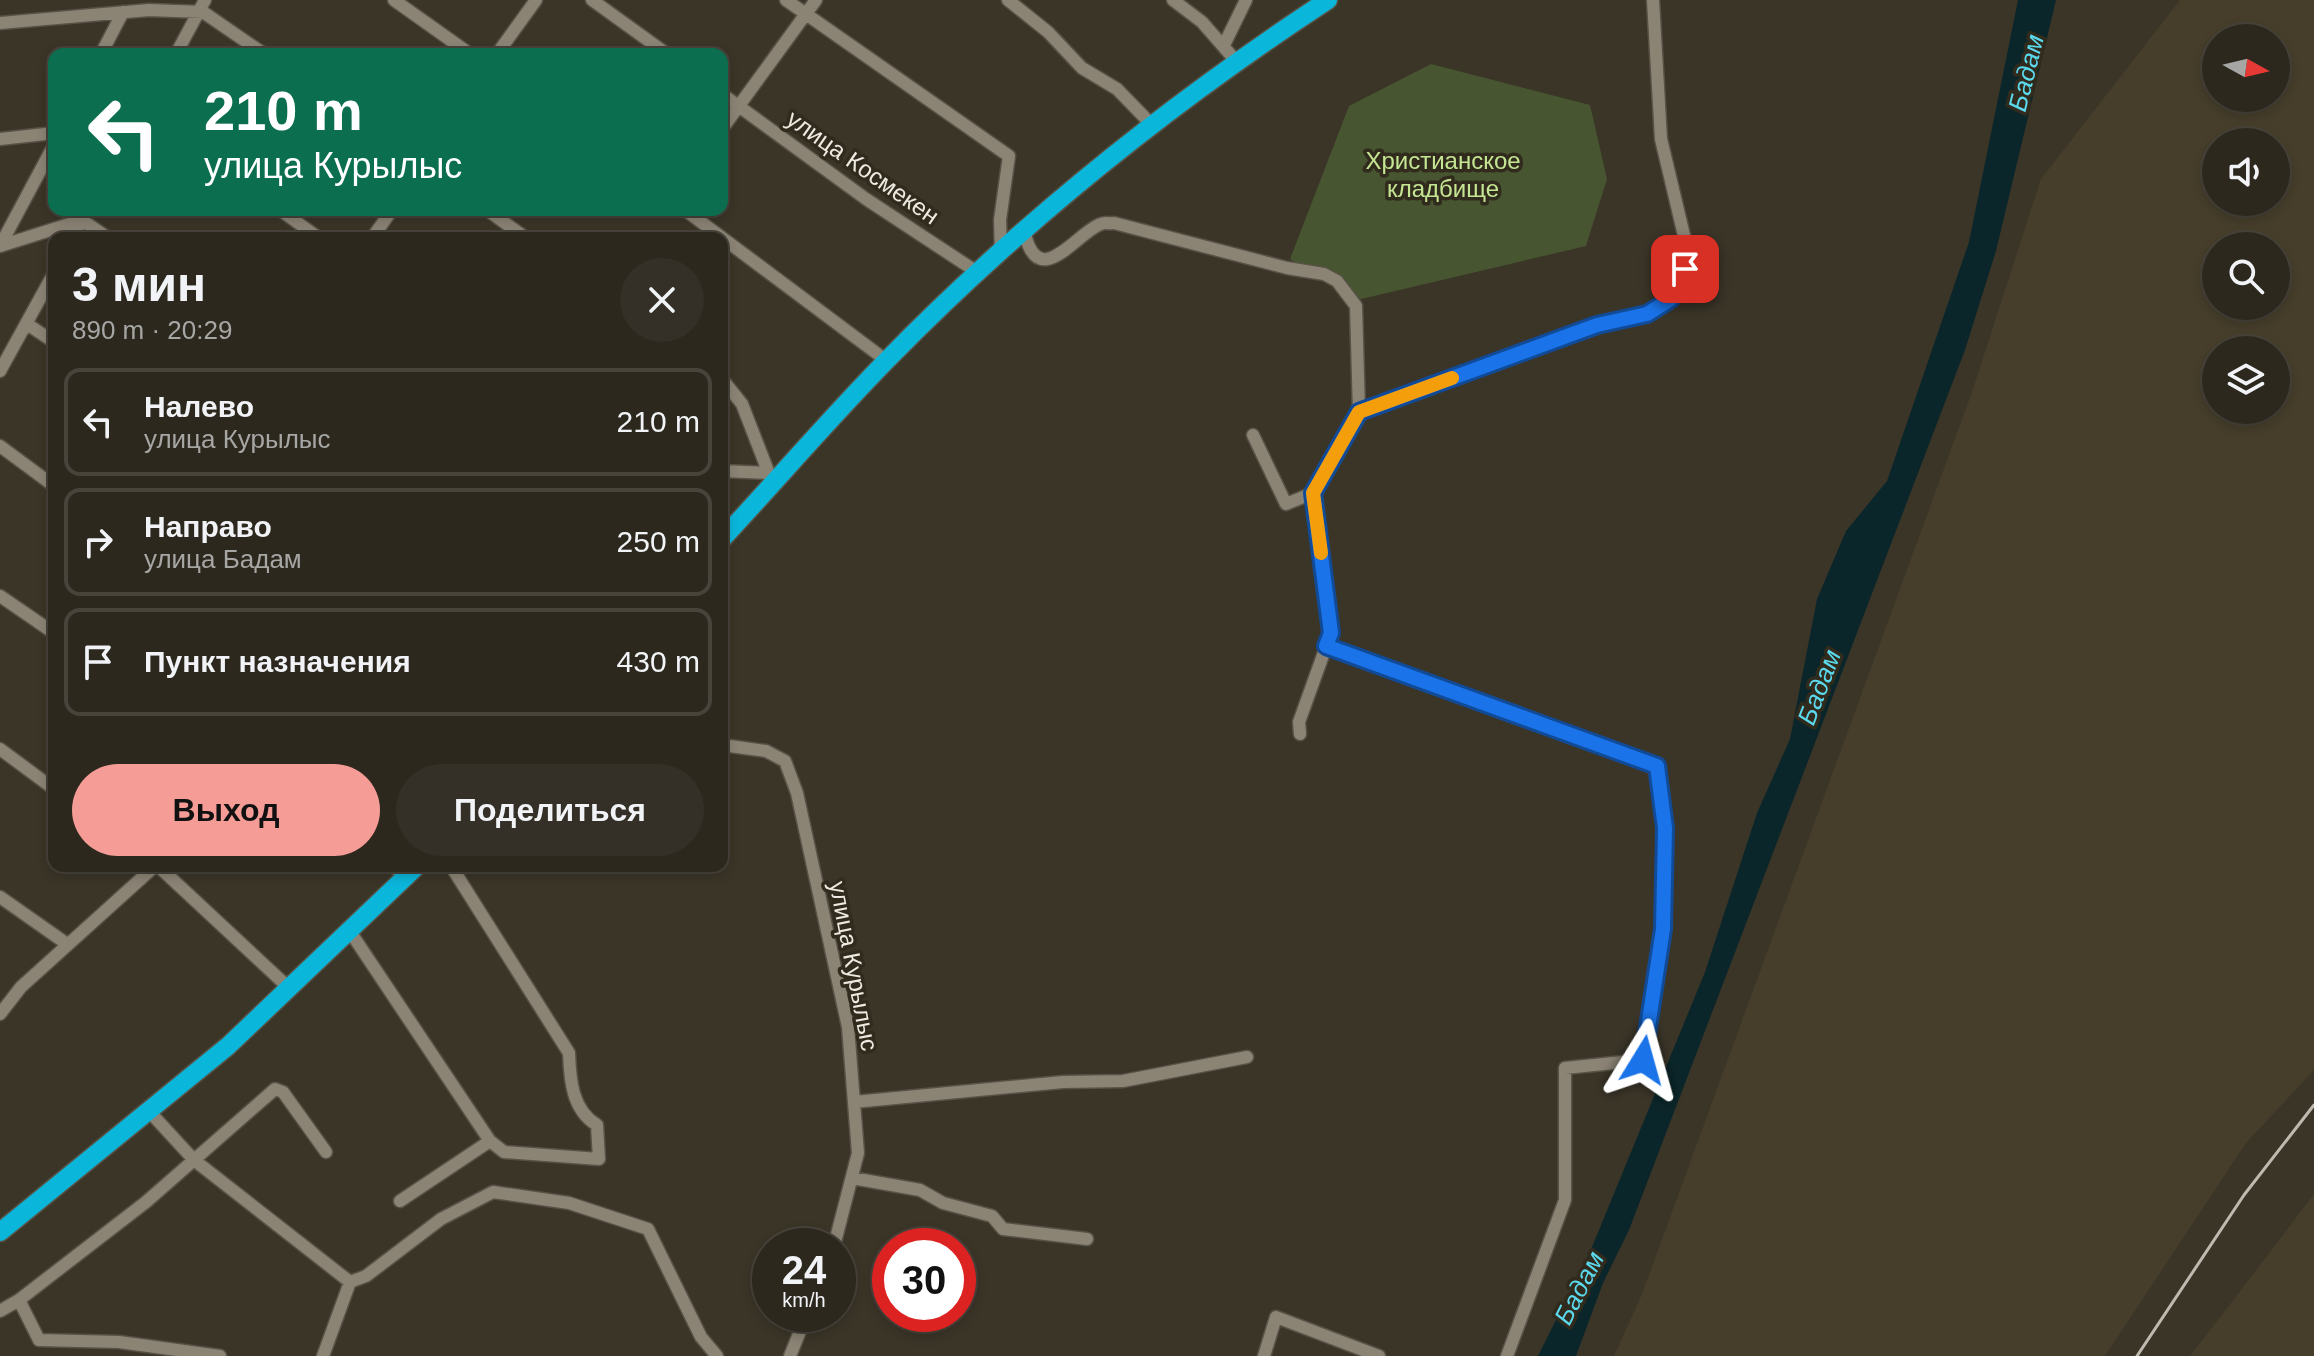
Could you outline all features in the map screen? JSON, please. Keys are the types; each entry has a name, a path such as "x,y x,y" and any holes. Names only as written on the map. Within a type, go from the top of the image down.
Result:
{"highway":[{"path":"728,531 770,478 887,361 1001,254 1153,126 1236,61 1328,0"},
{"path":"0,1232 228,1046 349,930 402,872"}],"street":[{"path":"394,0 462,48"},
{"path":"501,48 536,0"},
{"path":"592,0 659,48"},
{"path":"786,0 1009,156 1000,220 1001,254"},
{"path":"728,120 816,0"},
{"path":"1008,0 1048,32 1082,68 1117,89 1153,126"},
{"path":"1173,0 1224,45 1236,61"},
{"path":"1224,45 1246,0"},
{"path":"1359,412 1597,325 1647,314 1671,299 1683,278 1687,248 1661,139 1653,0"},
{"path":"179,48 202,6"},
{"path":"0,23 202,6 256,48"},
{"path":"104,48 123,12"},
{"name":"улица Космекен","path":"728,98 866,199 980,274"},
{"path":"0,139 48,134"},
{"path":"0,246 48,156"},
{"path":"0,246 82,216"},
{"path":"86,216 102,232"},
{"path":"288,216 311,232"},
{"path":"495,216 518,232"},
{"path":"693,216 714,232"},
{"path":"1025,234 1035,255 1045,258 1060,256 1101,224 1114,223 1287,268 1324,274 1337,281 1356,306 1359,412 1313,493 1331,633 1299,722 1300,734"},
{"path":"728,242 887,361"},
{"path":"0,371 48,284"},
{"path":"27,324 48,338"},
{"path":"728,386 742,404 770,478 728,472"},
{"path":"1253,435 1286,504 1313,493"},
{"path":"0,446 48,482"},
{"path":"0,596 48,629"},
{"path":"1326,646 1657,766 1665,828 1663,929 1643,1060 1565,1068 1565,1200 1507,1356"},
{"name":"улица Курылыс","path":"728,746 766,751 785,761 797,793 848,1027 858,1153 839,1228"},
{"path":"0,749 48,785"},
{"path":"0,1014 21,987 149,872"},
{"path":"163,872 289,988"},
{"path":"349,930 490,1141 504,1152 599,1159 597,1125 586,1118 570,1085 569,1053 455,872"},
{"path":"0,897 67,944"},
{"path":"854,1102 1063,1082 1123,1081 1247,1057"},
{"path":"0,1311 19,1300 194,1160 275,1089 283,1092 326,1152"},
{"path":"148,1110 194,1160 350,1282"},
{"path":"400,1201 490,1141"},
{"path":"852,1178 920,1190 943,1203 992,1216 1003,1229 1087,1239"},
{"path":"323,1356 350,1282 366,1276 441,1219 493,1192 569,1203 648,1229 701,1337 717,1356"},
{"path":"19,1300 39,1340 119,1342 220,1356"},
{"path":"1264,1356 1276,1317 1379,1356"},
{"path":"790,1356 800,1332"}],"shaded area":[{"path":"2180,0 2314,0 2314,1070 2246,1143 2105,1356 1614,1356 1642,1294 1972,392 2041,179"},
{"path":"2314,1194 2314,1356 2190,1356 2228,1307"}],"green space":[{"name":"Христианское кладбище","path":"1431,64 1590,105 1607,179 1586,246 1357,300 1290,259 1349,106"}],"water":[{"name":"Бадам","path":"2018,0 2056,0 1996,251 1965,350 1629,1230 1603,1283 1576,1356 1538,1356 1590,1252 1705,972 1757,813 1790,739 1817,599 1846,531 1887,481 1969,242"}],"railway":[{"path":"2137,1356 2244,1195 2314,1105"}],"slow traffic":[{"path":"1321,553 1313,493 1359,412 1452,378"}],"route":[{"path":"1643,1060 1663,929 1665,828 1657,766 1326,646 1331,633 1313,493 1359,412 1597,325 1647,314 1671,299 1685,269"}]}
